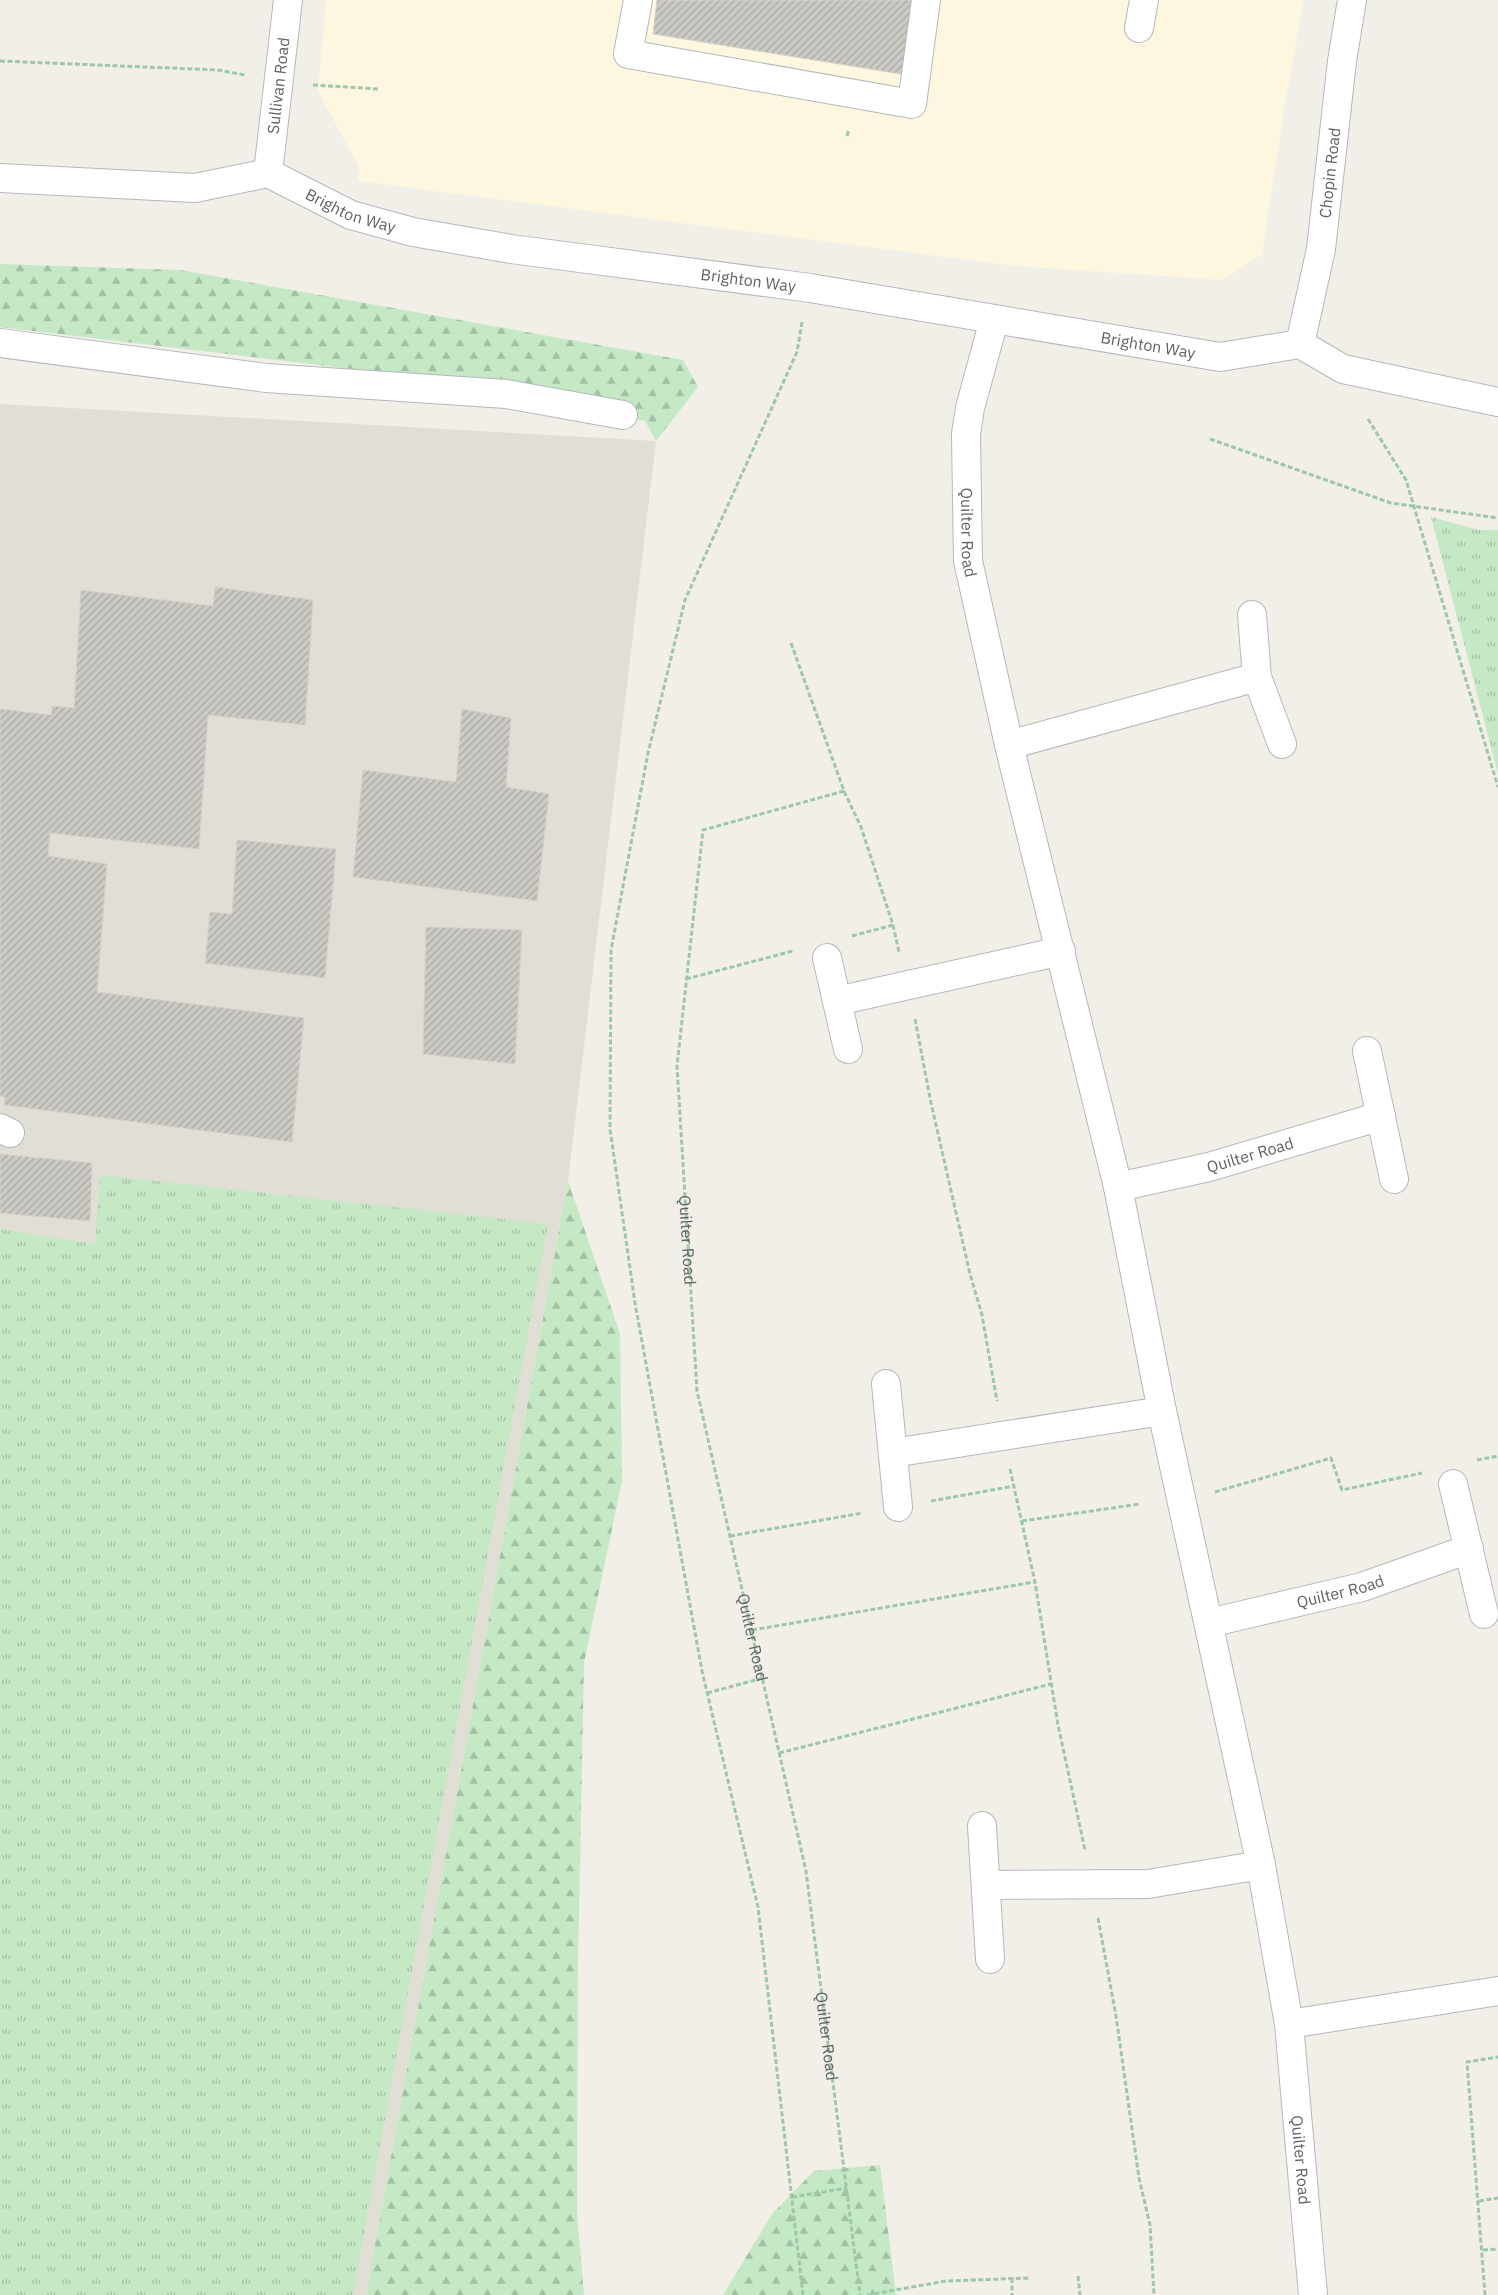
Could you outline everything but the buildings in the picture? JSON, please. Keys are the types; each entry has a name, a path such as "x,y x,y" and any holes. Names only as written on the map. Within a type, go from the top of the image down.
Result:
{"street":[{"name":"Sullivan Road","path":"268,173 288,0"},
{"path":"638,0 628,54 912,104 926,0"},
{"path":"1140,28 1144,0"},
{"name":"Chopin Road","path":"1300,344 1321,248 1342,61 1352,0"},
{"path":"0,178 195,188 268,173"},
{"name":"Brighton Way","path":"268,173 351,215 413,232 511,250 787,285 1220,357 1300,344"},
{"name":"Quilter Road","path":"994,320 970,408 966,434 968,561 1009,745 1118,1187 1162,1411 1261,1864 1289,2024 1313,2295"},
{"path":"0,344 266,378 506,394 623,415"},
{"path":"1300,344 1343,370 1498,402"},
{"path":"1252,615 1258,677 1282,744"},
{"path":"1009,745 1258,677"},
{"path":"837,1001 1061,951"},
{"path":"827,958 848,1049"},
{"path":"1367,1051 1394,1178"},
{"name":"Quilter Road","path":"1118,1187 1209,1167 1382,1116"},
{"path":"886,1384 898,1507"},
{"path":"893,1453 1162,1411"},
{"path":"1461,1473 1469,1549 1484,1614"},
{"name":"Quilter Road","path":"1208,1623 1362,1587 1469,1549"},
{"path":"982,1826 990,1959"},
{"path":"986,1885 1148,1884 1261,1864"},
{"path":"1289,2024 1498,1991"}],"path":[{"path":"0,61 218,70 246,75"},
{"path":"312,84 379,89"},
{"path":"802,319 797,352 685,600 648,752 611,950 610,1129 636,1303 707,1692 758,1907 803,2295"},
{"path":"1368,419 1406,480 1498,787"},
{"path":"1210,439 1391,503 1498,518"},
{"path":"791,643 844,791 861,827 893,925 970,1274 982,1315 1003,1436 1035,1582 1051,1684 1092,1884 1116,2016 1138,2178 1150,2225 1154,2295"},
{"name":"Quilter Road","path":"844,791 703,830 677,1066 698,1391 806,1871 860,2295"},
{"path":"850,936 893,925"},
{"path":"686,979 797,950"},
{"path":"1461,1473 1498,1456"},
{"path":"1206,1495 1331,1458 1342,1490 1430,1471"},
{"path":"1022,1521 1140,1504"},
{"path":"752,1630 1035,1582"},
{"path":"707,1692 763,1678"},
{"path":"780,1753 1051,1684"},
{"path":"1485,2295 1479,2201 1466,2062 1498,2057"},
{"path":"792,2197 846,2188"},
{"path":"1479,2201 1498,2198"},
{"path":"1482,2250 1498,2249"},
{"path":"1078,2276 1080,2295"},
{"path":"1012,2278 1012,2295"},
{"path":"867,2295 946,2281 1030,2278"}],"shaded area":[{"path":"326,0 1304,0 1285,105 1262,254 1223,280 1016,266 358,181 359,167 318,91"},
{"path":"0,404 656,441 568,1181 366,2295 0,2295"}],"green space":[{"path":"0,264 180,270 683,360 698,387 656,441 645,421 386,373 0,327"},
{"path":"1431,517 1479,530 1498,530 1498,774"},
{"path":"100,1175 548,1224 353,2295 0,2295 0,1229 95,1244"},
{"path":"568,1181 620,1334 622,1481 584,1663 578,1963 577,2213 584,2295 366,2295"},
{"path":"880,2165 896,2295 723,2295 772,2214 814,2171"}]}
